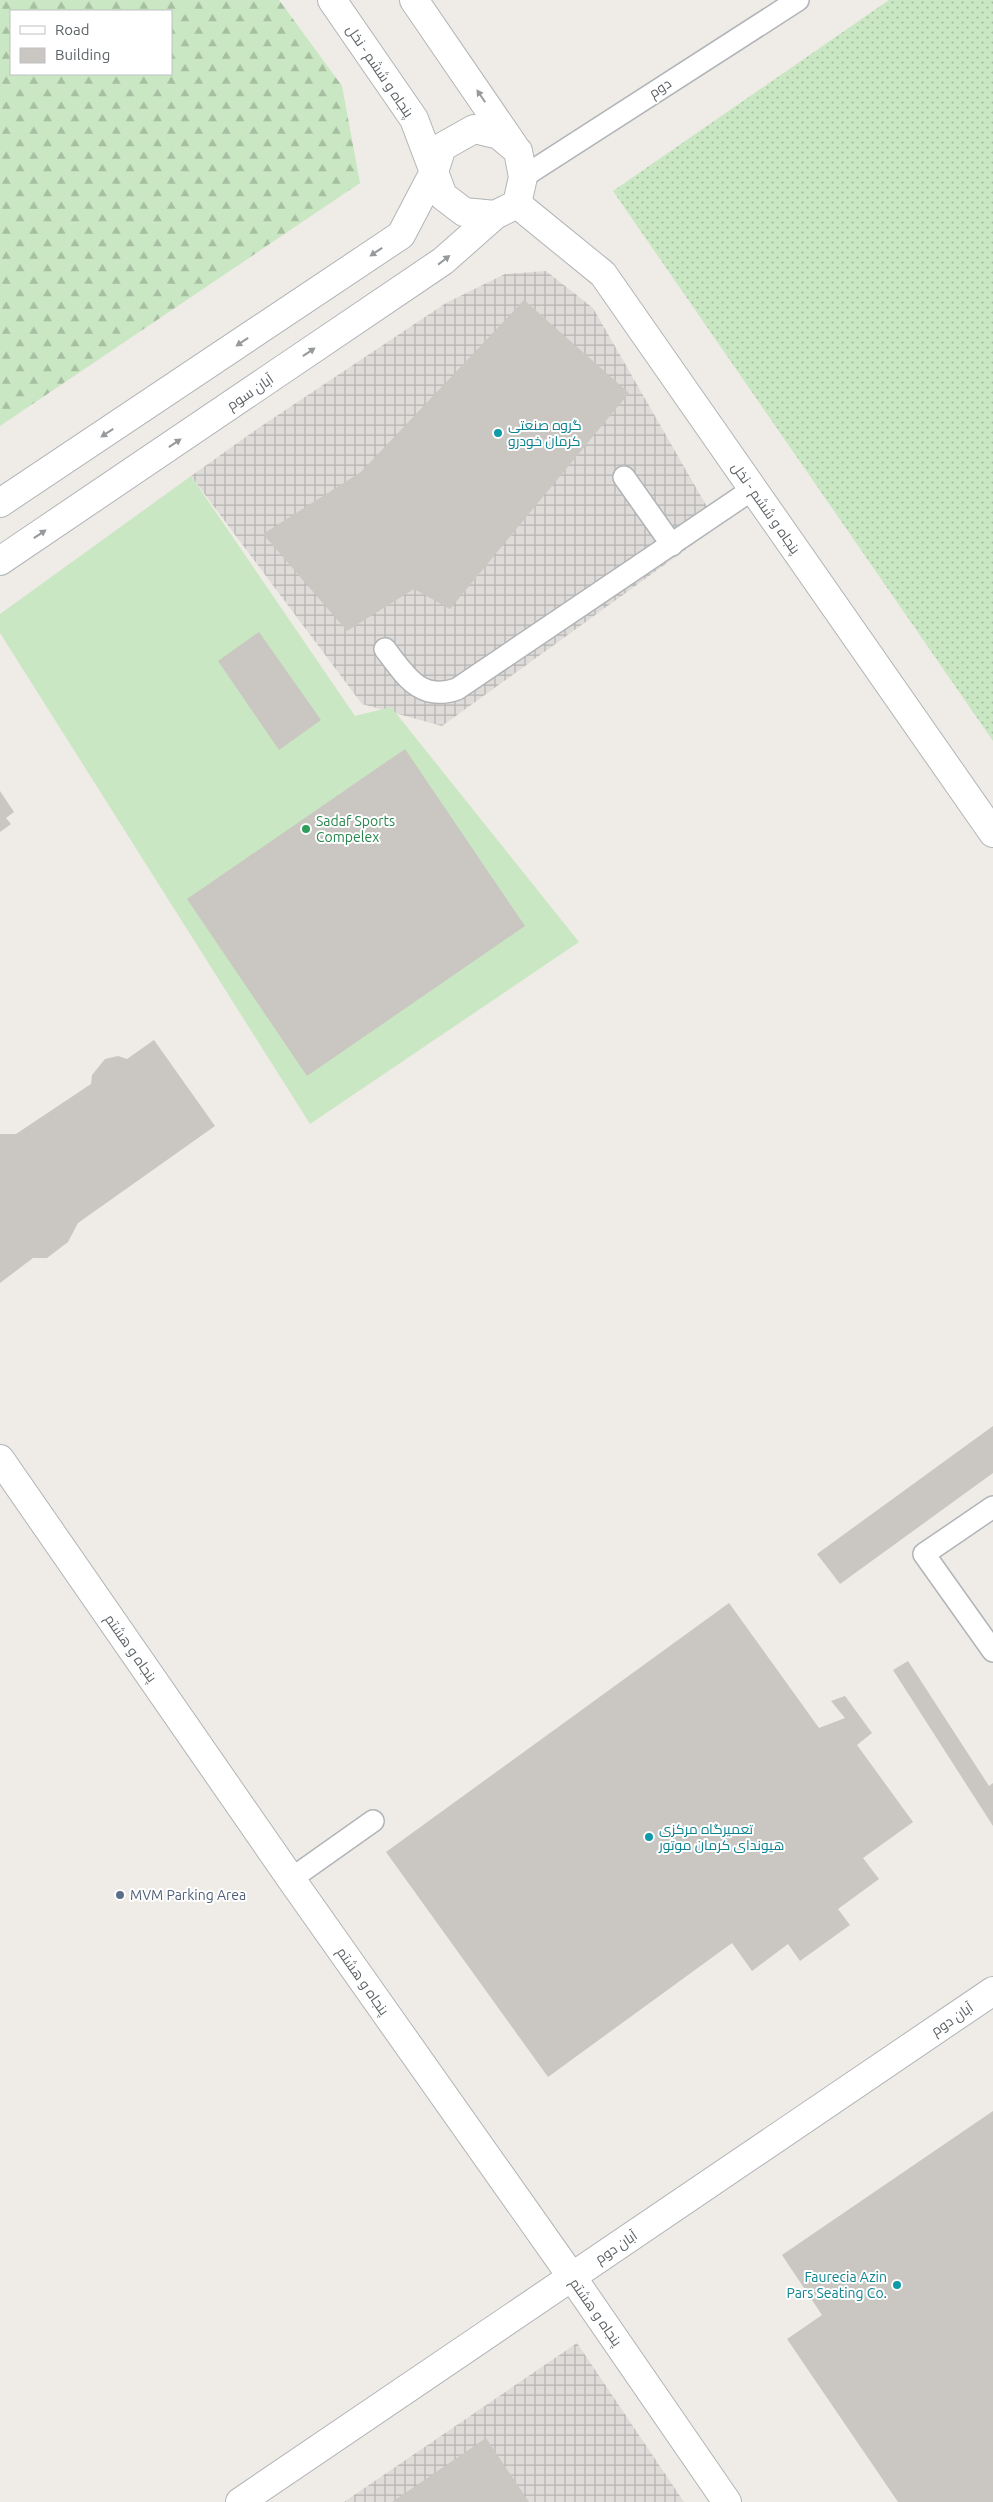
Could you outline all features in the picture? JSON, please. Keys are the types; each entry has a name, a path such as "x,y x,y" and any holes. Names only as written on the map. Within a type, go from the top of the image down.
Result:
{"street":[{"name":"پنجاه و ششم - نخل","path":"332,0 414,118 434,172"},
{"path":"414,0 520,164 506,210 464,212 443,196 434,172"},
{"path":"0,503 401,235 434,172 442,147 474,129 499,135 520,164"},
{"name":"پنجاه و ششم - نخل","path":"506,210 603,274 993,833"},
{"name":"آبان سوم","path":"0,561 443,262 506,210"},
{"name":"پنجاه و هشتم","path":"0,1458 291,1879 572,2277 727,2502"},
{"name":"آبان دوم","path":"240,2502 993,1991"}],"lane":[{"name":"دوم","path":"520,164 798,0"},
{"path":"624,477 672,545"},
{"path":"385,649 401,670 428,692 444,693 456,689 672,545 752,489"},
{"path":"993,1507 924,1554 993,1651"},
{"path":"291,1879 373,1821"}],"shaded area":[{"path":"546,271 593,308 718,526 442,726 362,704 191,476 260,427 446,303 505,274"},
{"path":"577,2343 684,2502 344,2502"}],"green space":[{"path":"0,0 279,0 342,86 360,183 0,426"},
{"path":"889,0 993,0 993,741 613,191"},
{"name":"Sadaf Sports Compelex","path":"191,476 355,716 391,707 579,942 310,1124 0,633 0,614"}],"building":[{"name":"گروه صنعتی کرمان خودرو","path":"524,300 629,393 450,609 414,589 347,631 263,534 361,472"},
{"path":"259,632 321,720 279,750 218,661"},
{"path":"405,749 525,926 307,1076 187,899"},
{"path":"0,791 14,812 6,818 11,824 0,832"},
{"path":"154,1040 215,1126 78,1223 68,1242 47,1258 33,1258 0,1283 0,1134 16,1134 91,1084 92,1075 105,1059 118,1056 127,1059"},
{"path":"993,1426 993,1473 840,1584 817,1554"},
{"name":"تعمیرگاه مرکزی هیوندای کرمان موتور","path":"729,1603 819,1728 845,1718 831,1701 845,1696 872,1733 857,1745 913,1822 863,1858 879,1879 838,1909 850,1925 800,1961 788,1944 752,1971 732,1943 548,2077 386,1852"},
{"path":"908,1661 989,1786 993,1783 993,1826 893,1670"},
{"name":"Faurecia Azin Pars Seating Co.","path":"993,2111 993,2502 898,2502 787,2339 822,2315 782,2255"},
{"path":"486,2438 529,2502 392,2502"}],"place":[{"name":"گروه صنعتی کرمان خودرو","path":"498,433"},
{"name":"Sadaf Sports Compelex","path":"306,829"},
{"name":"تعمیرگاه مرکزی هیوندای کرمان موتور","path":"649,1837"},
{"name":"MVM Parking Area","path":"120,1895"},
{"name":"Faurecia Azin Pars Seating Co.","path":"897,2285"}]}
